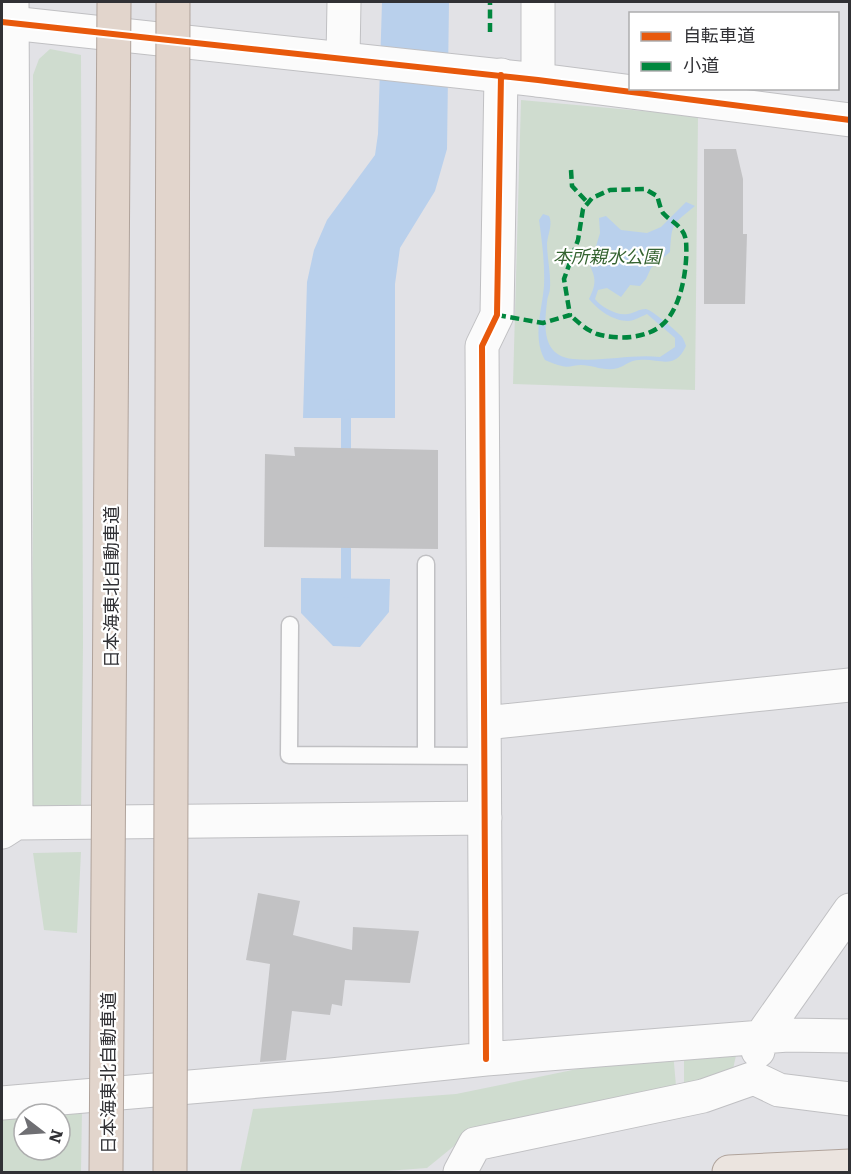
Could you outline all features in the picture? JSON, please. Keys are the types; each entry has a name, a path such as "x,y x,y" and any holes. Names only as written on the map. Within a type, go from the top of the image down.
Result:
{"highway":[{"name":"日本海東北自動車道","path":"106,1173 114,2"},
{"path":"170,1173 173,2"}],"main road":[{"path":"729,1173 849,1166"}],"street":[{"path":"343,57 344,2"},
{"path":"538,2 538,80"},
{"path":"485,818 9,828 9,15 849,120"},
{"path":"486,1059 482,346 497,315 501,75"},
{"path":"484,723 849,685"},
{"path":"754,1078 760,1038 849,910"},
{"path":"2,1103 331,1075 486,1059 788,1035 849,1036"},
{"path":"460,1173 476,1144 703,1096 754,1078 779,1090 849,1099"}],"lane":[{"path":"426,564 426,756"},
{"path":"290,625 289,755 485,756"}],"green space":[{"path":"50,49 81,55 83,644 81,816 40,819 31,803 33,75 39,59"},
{"name":"本所親水公園","path":"521,100 698,116 695,390 513,384"},
{"path":"81,852 77,933 44,930 33,853"},
{"path":"737,1051 733,1069 684,1096 684,1052"},
{"path":"673,1052 677,1097 470,1133 427,1168 372,1172 240,1172 253,1109 456,1094 626,1059"},
{"path":"82,1109 81,1172 2,1172 2,1116 12,1115 12,1162 72,1162 72,1110"}],"water":[{"path":"382,2 449,2 447,149 435,191 400,248 395,284 395,418 303,418 307,282 314,250 327,220 375,155 378,134"},
{"path":"686,202 695,206 675,225 670,252 651,268 640,286 630,285 621,297 607,288 598,290 595,299 605,308 619,314 646,309 654,313 682,337 686,346 682,354 672,361 636,360 613,369 581,365 564,367 545,360 538,333 544,286 539,220 543,214 549,216 551,223 547,243 550,288 545,321 550,346 563,357 573,359 660,357 675,347 675,338 647,314 633,320 622,321 611,317 597,307 589,299 594,283 594,275 590,266 600,233 599,218 606,216 621,230 647,233 661,227"},
{"path":"301,578 390,579 389,612 360,647 333,646 301,613"}],"building":[{"path":"704,149 736,149 743,179 743,234 747,234 745,304 704,304"},
{"path":"294,447 438,450 438,549 264,547 265,454 295,456"},
{"path":"258,893 300,901 293,935 352,950 353,927 419,931 410,983 345,980 342,1006 332,1004 330,1015 292,1011 286,1060 260,1062 270,964 246,960"}],"waterway":[{"path":"346,404 346,461"},
{"path":"346,533 346,593"}],"marked path":[{"path":"490,2 490,32"},
{"path":"571,170 572,186 588,203"},
{"path":"497,315 543,323 570,315 564,279 578,240 583,209 592,198 610,190 645,189 657,196 663,213 680,228 686,241 686,262 682,285 670,317 649,333 622,337 597,334 582,326 570,315"}],"cycle path":[{"path":"2,22 538,80 850,120"},
{"path":"486,1059 482,346 497,315 501,75"}]}
